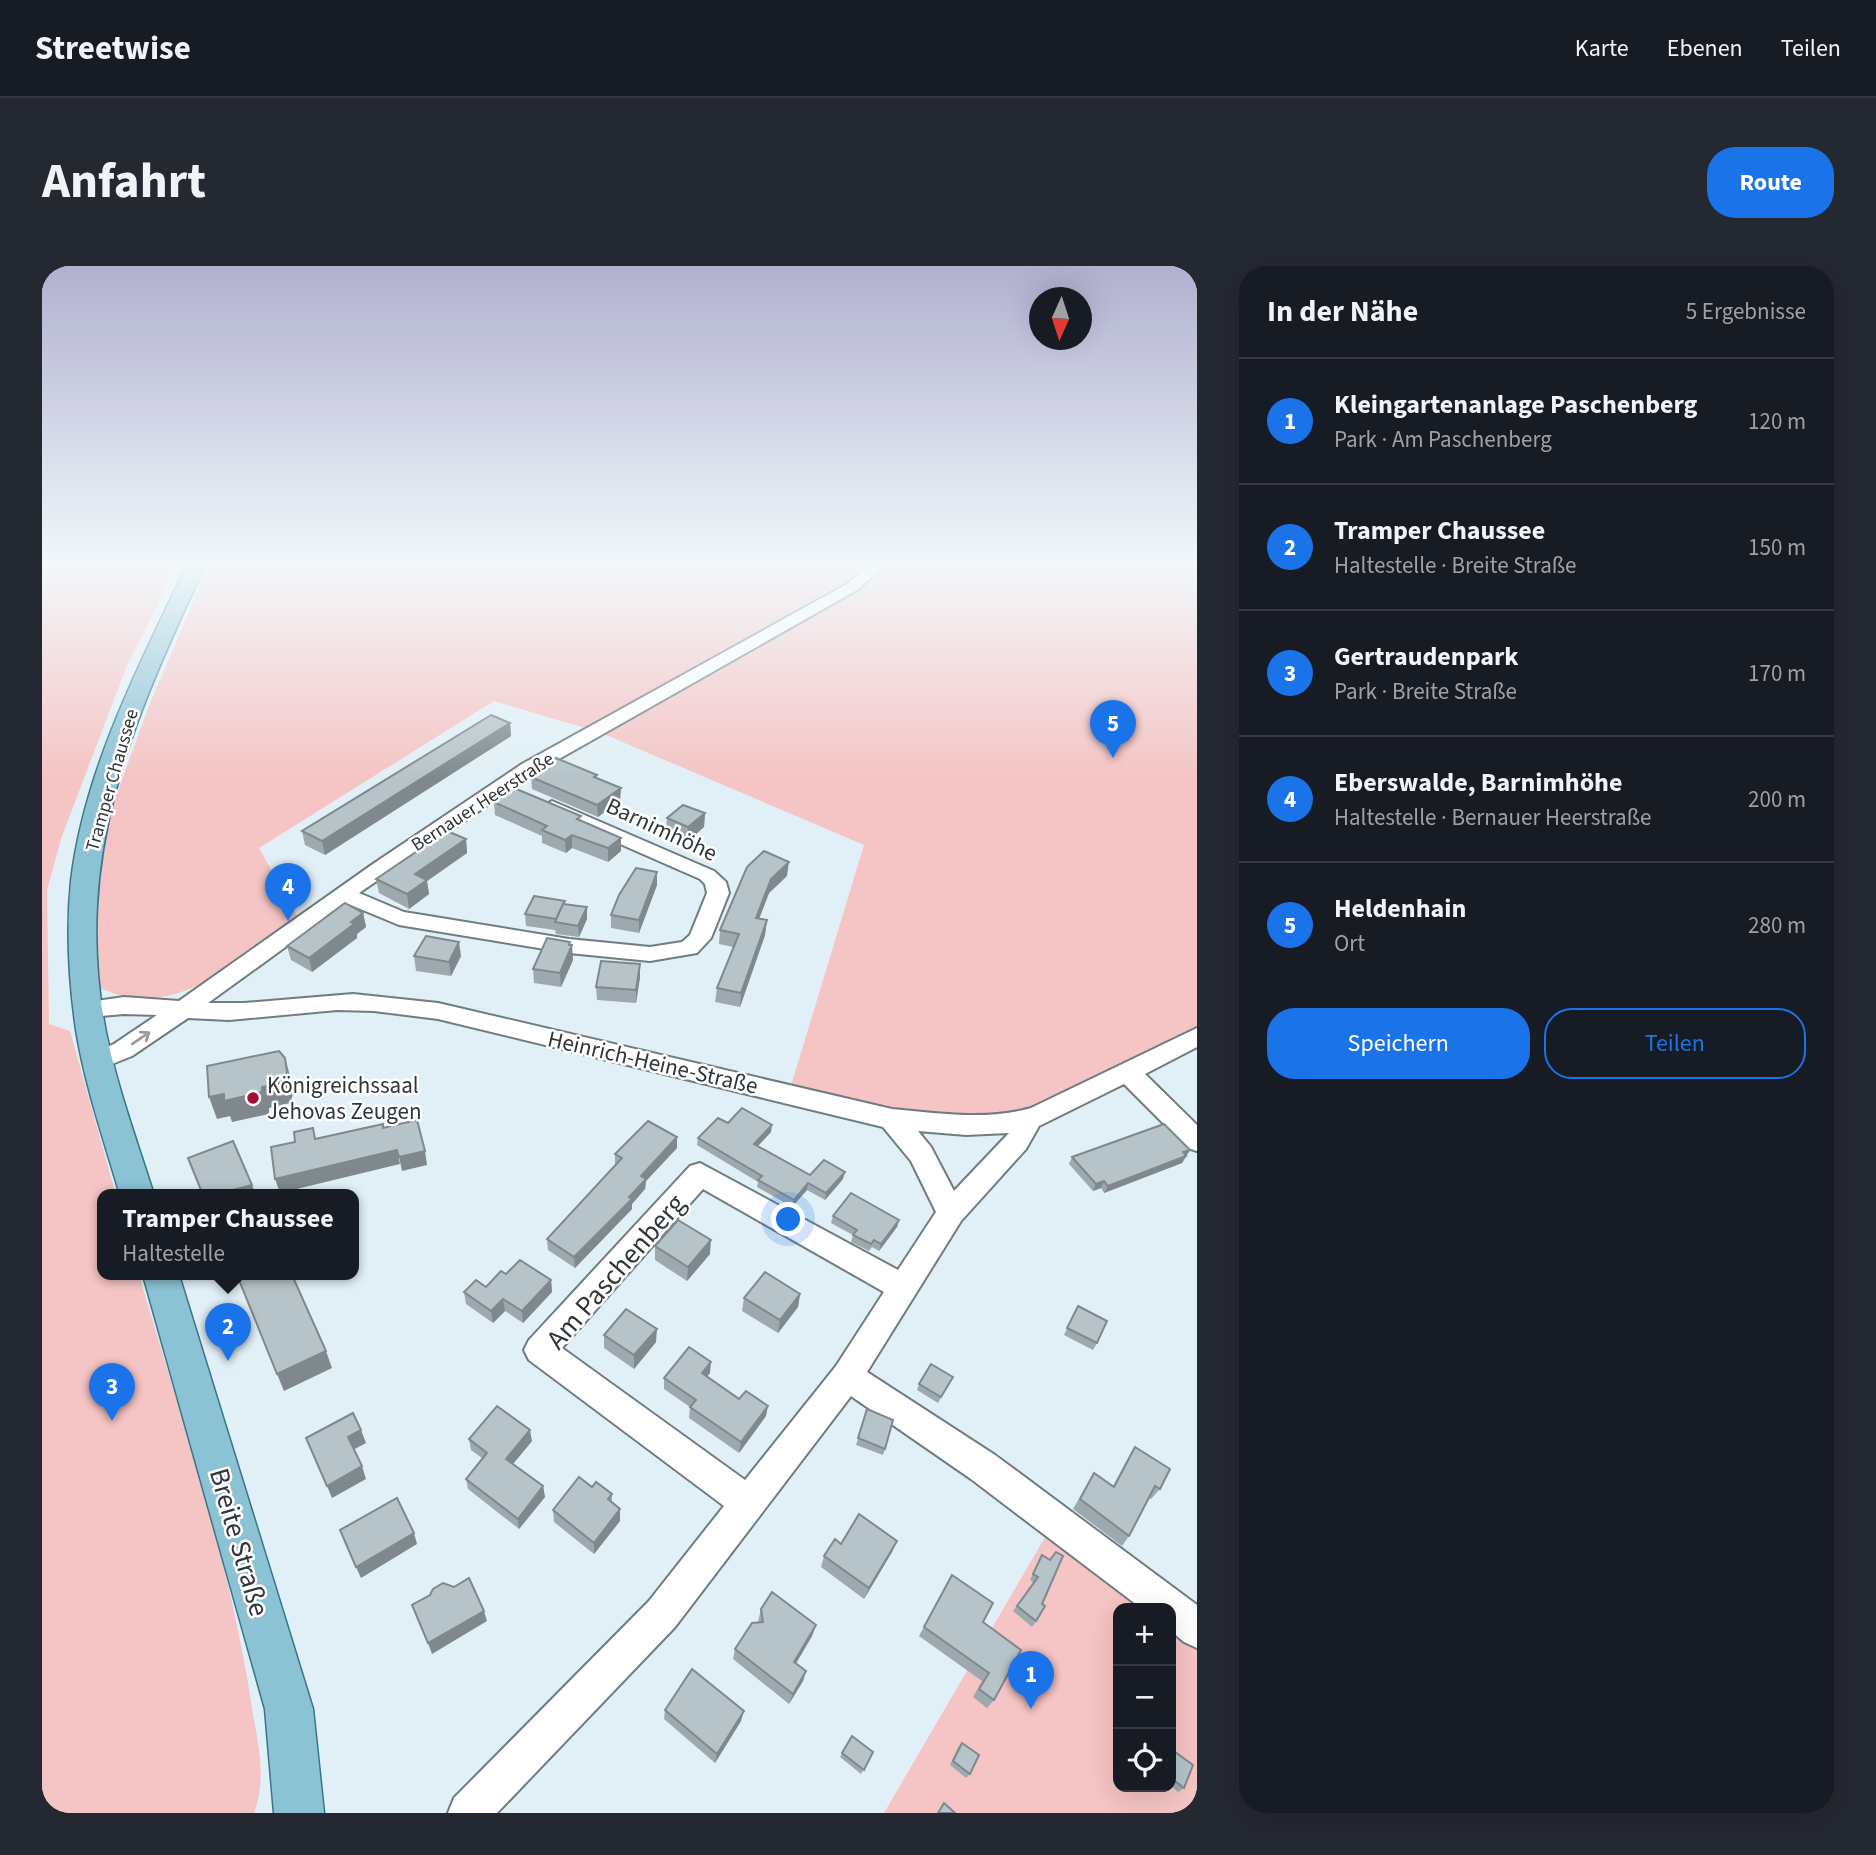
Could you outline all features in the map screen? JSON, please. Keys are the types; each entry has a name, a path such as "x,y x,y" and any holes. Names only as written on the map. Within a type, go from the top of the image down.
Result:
{"main road":[{"name":"Tramper Chaussee","path":"90,1009 82,925 85,879 94,828 135,700 164,635"},
{"path":"90,1009 97,1060 135,1189"},
{"name":"Breite Straße","path":"162,1280 289,1709 299,1813"}],"street":[{"name":"Bernauer Heerstraße","path":"97,1060 123,1050 181,1011 344,894 529,768 766,635"},
{"name":"Barnimhöhe","path":"344,894 399,918 569,946 650,954 670,953 689,948 700,938 718,893 715,882 707,875 503,786"},
{"name":"Heinrich-Heine-Straße","path":"90,1009 112,1004 181,1011 229,1012 352,1002 438,1011 892,1119 962,1125 1026,1121 1197,1037"},
{"path":"1127,1072 1197,1141"},
{"path":"892,1119 920,1154 951,1213"},
{"path":"469,1813 662,1614 846,1376 951,1213 1026,1131 1026,1121"},
{"name":"Am Paschenberg","path":"749,1504 540,1350 700,1174 904,1288"},
{"path":"846,1376 983,1467 1164,1603"},
{"path":"1176,1612 1197,1629"}],"shaded area":[{"path":"42,635 142,635 126,668 61,839 47,890 49,1024 70,1031 114,1189 97,1189 97,1280 140,1280 218,1544 243,1653 259,1748 260,1787 254,1813 42,1813"},
{"path":"179,635 750,635 585,728 494,701 259,848 298,918 205,982 181,992 155,998 128,997 100,988 90,949 103,832 148,708"},
{"path":"775,635 1197,635 1197,1026 1024,1114 947,1118 883,1110 790,1089 864,845 599,732"},
{"path":"1051,1527 1139,1584 1163,1603 1113,1603 1113,1792 1176,1792 1176,1614 1197,1632 1197,1813 884,1813"}],"building":[{"path":"491,715 510,723 322,841 302,831"},
{"path":"556,758 621,788 597,805 531,777"},
{"path":"514,788 581,816 577,819 621,838 608,848 572,835 565,840 542,830 547,826 494,802"},
{"path":"683,805 705,813 688,827 667,818"},
{"path":"447,831 466,839 415,874 427,880 407,894 376,879"},
{"path":"764,851 789,862 771,879 756,918 767,920 741,993 717,988 739,934 720,930 747,867"},
{"path":"636,868 657,872 639,920 611,915 619,895"},
{"path":"534,896 565,901 556,919 525,914"},
{"path":"345,903 363,913 351,922 354,924 309,958 287,946"},
{"path":"563,904 587,907 578,926 555,922"},
{"path":"426,936 459,942 449,962 414,956"},
{"path":"547,938 570,942 569,945 572,945 560,973 533,969"},
{"path":"601,961 640,964 636,990 596,987"},
{"path":"279,1051 285,1058 287,1072 283,1082 262,1087 262,1092 224,1101 224,1094 209,1097 207,1066"},
{"path":"742,1108 772,1125 754,1144 810,1175 824,1160 845,1172 826,1193 808,1183 794,1200 758,1180 762,1176 698,1138 718,1118 728,1123"},
{"path":"417,1120 425,1151 399,1157 397,1150 275,1179 271,1147 295,1142 294,1132 313,1128 315,1139 383,1124 383,1128"},
{"path":"648,1121 677,1137 641,1176 646,1179 629,1197 632,1199 574,1257 547,1239 622,1158 615,1154"},
{"path":"1164,1124 1190,1150 1183,1152 1186,1156 1108,1186 1104,1181 1096,1184 1072,1157"},
{"path":"233,1141 252,1185 237,1189 201,1189 188,1158"},
{"path":"851,1193 899,1220 881,1244 874,1240 871,1244 853,1235 857,1230 833,1216"},
{"path":"678,1220 711,1240 688,1267 655,1246"},
{"path":"520,1260 551,1280 522,1311 503,1299 491,1311 464,1292 476,1280 486,1287 501,1271 506,1274"},
{"path":"765,1272 800,1294 780,1320 744,1298"},
{"path":"239,1280 294,1280 326,1351 277,1374"},
{"path":"1078,1306 1107,1321 1097,1343 1067,1328"},
{"path":"626,1309 657,1329 634,1355 604,1335"},
{"path":"689,1347 711,1362 702,1373 739,1399 746,1391 768,1406 741,1442 690,1407 696,1400 664,1378"},
{"path":"931,1364 953,1377 941,1397 919,1384"},
{"path":"497,1406 530,1430 506,1459 543,1486 518,1519 466,1479 487,1453 469,1439"},
{"path":"867,1409 893,1420 885,1449 858,1438"},
{"path":"353,1413 361,1430 348,1437 362,1466 327,1486 306,1438"},
{"path":"1135,1447 1170,1469 1160,1489 1155,1486 1129,1536 1080,1499 1094,1473 1114,1487"},
{"path":"579,1477 592,1487 596,1482 612,1494 608,1499 620,1509 594,1543 553,1510"},
{"path":"397,1498 414,1533 356,1567 340,1530"},
{"path":"859,1514 897,1541 869,1588 824,1556 835,1539 841,1544"},
{"path":"1056,1552 1063,1556 1042,1604 1045,1606 1036,1621 1017,1606 1038,1577 1033,1574 1042,1555 1050,1560"},
{"path":"952,1575 993,1603 983,1622 1021,1650 994,1700 979,1689 989,1673 924,1627"},
{"path":"469,1578 484,1611 428,1643 412,1605 430,1595 433,1589 443,1583 454,1587"},
{"path":"772,1592 816,1625 794,1662 806,1671 793,1694 735,1649 752,1623 763,1622 761,1609"},
{"path":"692,1669 744,1711 717,1754 665,1710"},
{"path":"852,1736 873,1752 864,1770 842,1753"},
{"path":"962,1743 979,1755 970,1774 953,1761"},
{"path":"1176,1753 1193,1765 1184,1788 1176,1782"},
{"path":"944,1803 955,1813 938,1813"}],"place":[{"name":"Heldenhain","path":"1113,758"},
{"name":"Eberswalde, Barnimhöhe","path":"288,921"},
{"name":"Königreichssaal Jehovas Zeugen","path":"253,1098"},
{"name":"Tramper Chaussee","path":"228,1361"},
{"name":"Gertraudenpark","path":"112,1421"},
{"name":"Kleingartenanlage Paschenberg","path":"1031,1709"}]}
